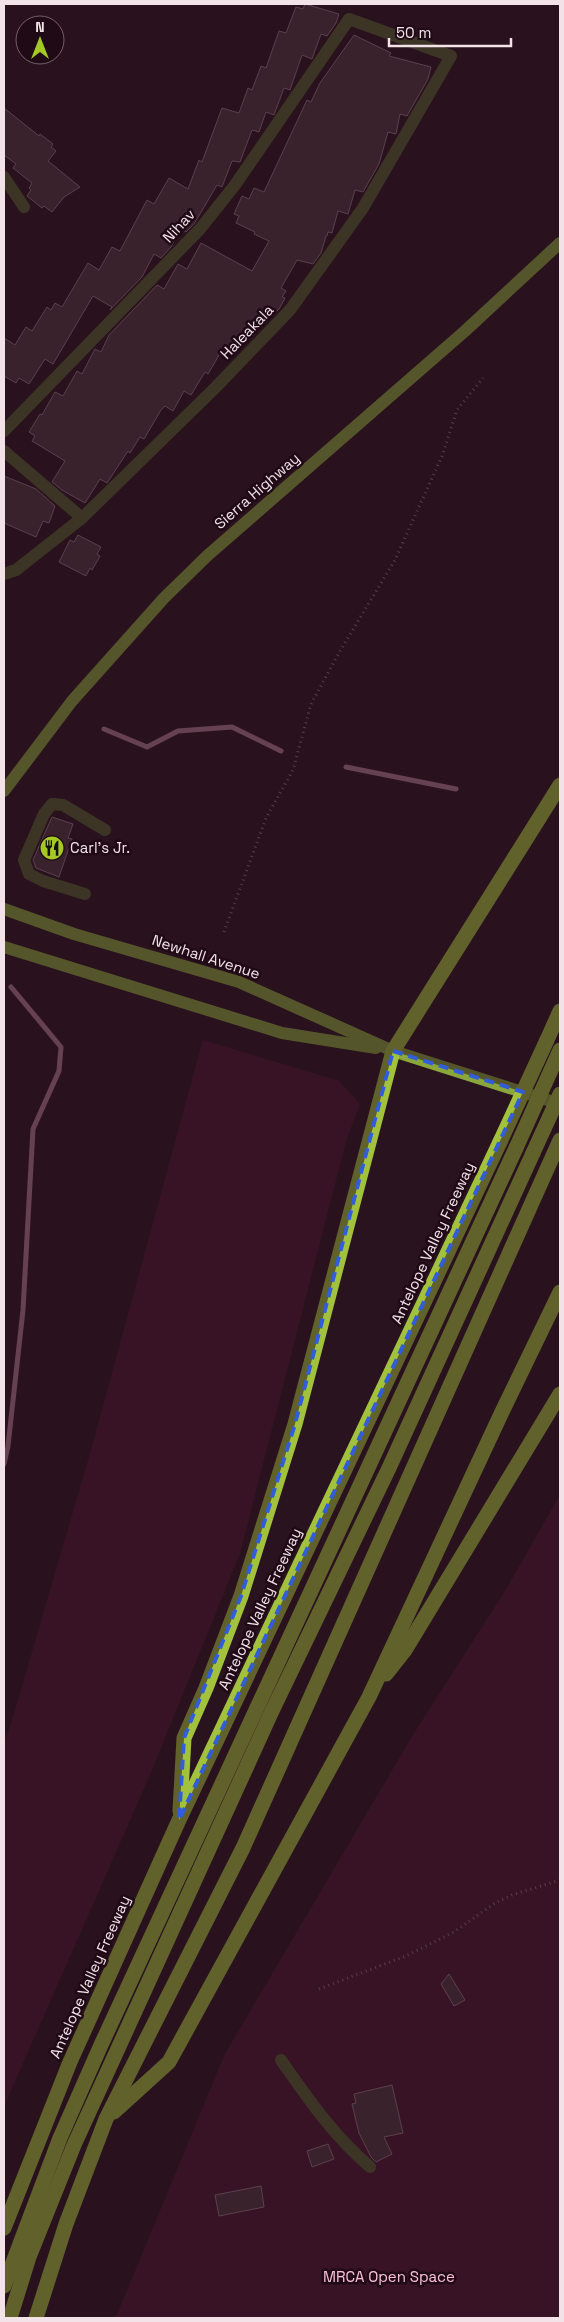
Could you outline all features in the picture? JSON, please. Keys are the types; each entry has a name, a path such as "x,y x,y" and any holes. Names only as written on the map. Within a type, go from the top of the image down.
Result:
{"highway":[{"path":"179,1820 184,1738 206,1688 241,1596 294,1424 394,1051 560,785"},
{"name":"Antelope Valley Freeway","path":"4,2228 70,2062 179,1820 500,1142 560,1010"},
{"path":"4,2286 60,2138 101,2046 560,1050"},
{"path":"10,2318 29,2257 74,2145 268,1720 559,1101"},
{"path":"36,2318 66,2224 106,2119 243,1848 560,1140"},
{"path":"106,2119 169,2062 369,1697 560,1292"},
{"path":"369,1697 405,1650 560,1394"}],"main road":[{"name":"Sierra Highway","path":"4,791 72,701 164,598 207,556 465,331 560,243"},
{"name":"Newhall Avenue","path":"4,909 74,934 239,982 394,1051 559,1101"},
{"name":"Newhall Avenue","path":"4,947 282,1032 394,1051"}],"street":[{"name":"Nihav","path":"4,431 200,230 235,185 349,19 451,56"},
{"name":"Haleakala","path":"4,574 16,570 82,518 215,388 290,310 363,208 451,56"},
{"path":"4,177 24,207"},
{"path":"4,451 82,518"},
{"path":"85,894 43,881 29,874 24,860 44,814 52,804 63,804 106,830"},
{"path":"281,2060 344,2144 370,2168"}],"path":[{"path":"224,932 266,818 293,770 311,704 340,651 395,560 442,456 457,410 483,378"},
{"path":"319,1990 414,1952 454,1932 495,1904 512,1895 560,1880"}],"highlighted area":[{"path":"393,1051 523,1092 500,1142 179,1820 184,1738 241,1596 295,1424"}],"green space":[{"path":"203,1040 339,1081 360,1104 346,1141 240,1553 152,1770 4,2106 4,1741 9,1731 92,1447"},
{"name":"MRCA Open Space","path":"560,1495 560,2318 109,2318 117,2315 225,2054 413,1735 507,1588"}],"building":[{"path":"305,4 339,14 336,23 327,36 321,34 312,59 302,55 290,90 284,88 274,115 266,112 259,132 252,130 240,162 232,161 222,187 217,185 194,224 186,232 181,229 171,247 161,258 154,254 142,277 110,310 112,307 93,296 53,364 45,359 29,384 19,378 16,383 4,376 4,338 15,345 26,327 32,331 47,307 51,310 55,303 62,307 88,263 99,270 112,247 120,251 147,200 154,204 169,178 188,189 199,160 202,162 222,108 239,113 248,88 252,90 261,66 266,68 279,31 286,33 296,7 303,9"},
{"path":"354,35 391,53 389,56 431,67 428,79 407,116 400,114 396,134 388,132 379,164 363,192 355,190 348,214 338,211 332,233 328,232 321,253 313,264 297,260 281,288 286,291 282,297 285,298 279,309 275,313 269,310 253,336 245,332 231,356 222,350 208,374 205,372 191,395 184,391 173,411 165,406 161,410 144,439 140,437 130,453 128,451 107,483 100,479 85,503 62,490 52,482 65,461 32,441 35,436 29,432 40,414 42,415 55,392 63,396 77,371 82,374 95,349 101,352 109,335 157,285 164,289 178,264 187,269 201,243 252,271 269,241 236,223 239,216 234,214 242,196 249,199 254,188 264,192 307,100 311,102 320,83"},
{"path":"4,108 39,136 40,134 53,144 51,147 56,151 48,161 80,187 64,197 52,212 44,206 42,208 27,196 31,190 29,188 32,183 13,168 16,164 4,155"},
{"path":"4,476 36,489 55,506 49,523 43,521 36,537 4,523"},
{"path":"78,535 101,547 97,554 100,556 86,576 59,562 70,540 74,542"},
{"name":"Carl's Jr.","path":"52,817 73,824 68,838 72,839 59,877 36,868 33,860"},
{"path":"449,1974 465,2000 454,2006 441,1984"},
{"path":"392,2085 403,2133 384,2137 392,2154 376,2162 371,2157 359,2133 352,2104 356,2103 354,2094"},
{"path":"328,2144 334,2159 312,2167 307,2151"},
{"path":"261,2186 264,2207 219,2216 215,2195"}],"waterway":[{"path":"104,729 147,747 178,731 232,727 281,751"},
{"path":"346,767 456,789"},
{"path":"4,1464 8,1446 23,1310 33,1129 59,1071 61,1047 11,987"}],"place":[{"name":"Carl's Jr.","path":"52,848"}]}
